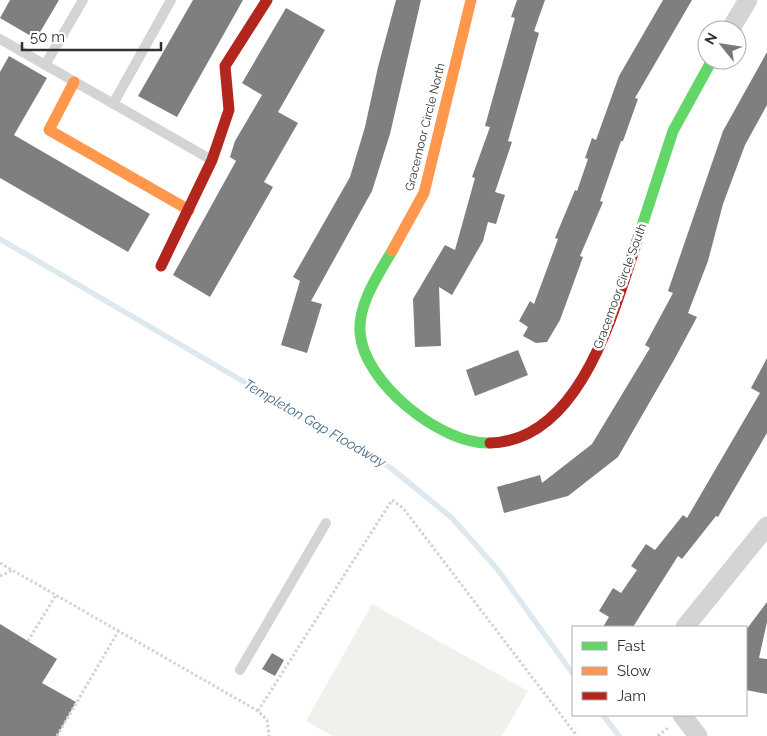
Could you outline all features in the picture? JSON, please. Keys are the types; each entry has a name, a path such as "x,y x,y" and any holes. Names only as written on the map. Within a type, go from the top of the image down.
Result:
{"street":[{"path":"161,266 212,160 229,110 225,66 267,0"},
{"name":"Gracemoor Circle North","path":"412,409 372,369 364,353 360,331 363,308 416,213 424,193 471,0"},
{"path":"736,20 748,0"},
{"name":"Gracemoor Circle South","path":"412,409 442,429 463,440 485,443 508,442 529,435 549,421 589,368 602,340 673,131 706,70"},
{"path":"74,82 49,130 189,210"},
{"path":"686,626 767,526"},
{"path":"683,716 698,736"}],"lane":[{"path":"45,65 83,0"},
{"path":"113,104 171,0"},
{"path":"0,39 212,160"},
{"path":"240,670 326,523"}],"path":[{"path":"258,711 392,500 402,508 578,736"},
{"path":"0,563 258,711 267,720 268,736"},
{"path":"0,576 13,570"},
{"path":"28,641 56,594"},
{"path":"57,736 119,630"}],"shaded area":[{"path":"372,604 528,691 502,736 332,736 306,721"}],"building":[{"path":"10,0 59,0 36,39 0,18"},
{"path":"193,0 243,0 177,117 138,96"},
{"path":"396,0 421,0 390,134 372,191 311,301 322,304 307,353 281,345 300,281 293,277 350,177 365,127 378,67"},
{"path":"517,0 545,0 534,31 539,33 508,141 512,142 495,192 505,195 496,224 488,222 483,241 452,295 439,287 441,346 415,347 413,299 445,245 455,250 475,178 472,177 490,127 485,126 515,18 511,17"},
{"path":"663,0 692,0 635,98 638,99 600,201 603,202 580,256 583,257 560,320 547,342 536,343 523,336 528,327 519,321 530,301 534,304 558,239 555,238 575,190 577,191 588,159 585,158 592,138 596,140 619,76"},
{"path":"286,8 325,30 278,112 298,123 264,182 273,187 210,297 173,275 236,161 230,157 235,141 262,95 242,83"},
{"path":"767,52 767,105 745,145 723,204 708,261 688,313 697,317 674,360 618,457 568,496 504,513 497,487 540,475 542,483 592,444 650,348 645,345 673,293 668,291 723,131"},
{"path":"9,56 47,78 14,135 150,214 128,252 0,178 0,72"},
{"path":"518,350 528,375 475,396 466,370"},
{"path":"767,358 767,433 718,517 716,516 682,559 678,556 634,626 604,626 609,617 599,611 613,588 621,593 637,570 631,566 646,544 655,550 683,515 687,518 760,393 751,388"},
{"path":"767,602 767,622 759,658 767,659 767,694 747,690 747,629"},
{"path":"0,624 57,659 42,683 76,702 57,736 0,736"},
{"path":"272,653 284,660 275,676 262,669"}],"waterway":[{"name":"Templeton Gap Floodway","path":"0,239 391,468 452,518 498,570 572,673"},
{"name":"Templeton Gap Floodway","path":"604,716 619,736"}],"traffic: fast":[{"path":"637,241 673,131 707,70"},
{"path":"392,251 375,280 362,311 360,332 364,351 375,371 390,390 408,407 450,434 471,441 490,443"}],"traffic: slow":[{"path":"392,251 424,193 471,0"},
{"path":"74,82 49,130 189,210"}],"traffic: jam":[{"path":"161,266 212,160 229,110 225,66 267,0"},
{"path":"490,443 522,437 548,420 570,396 589,367 604,335 637,241"}]}
